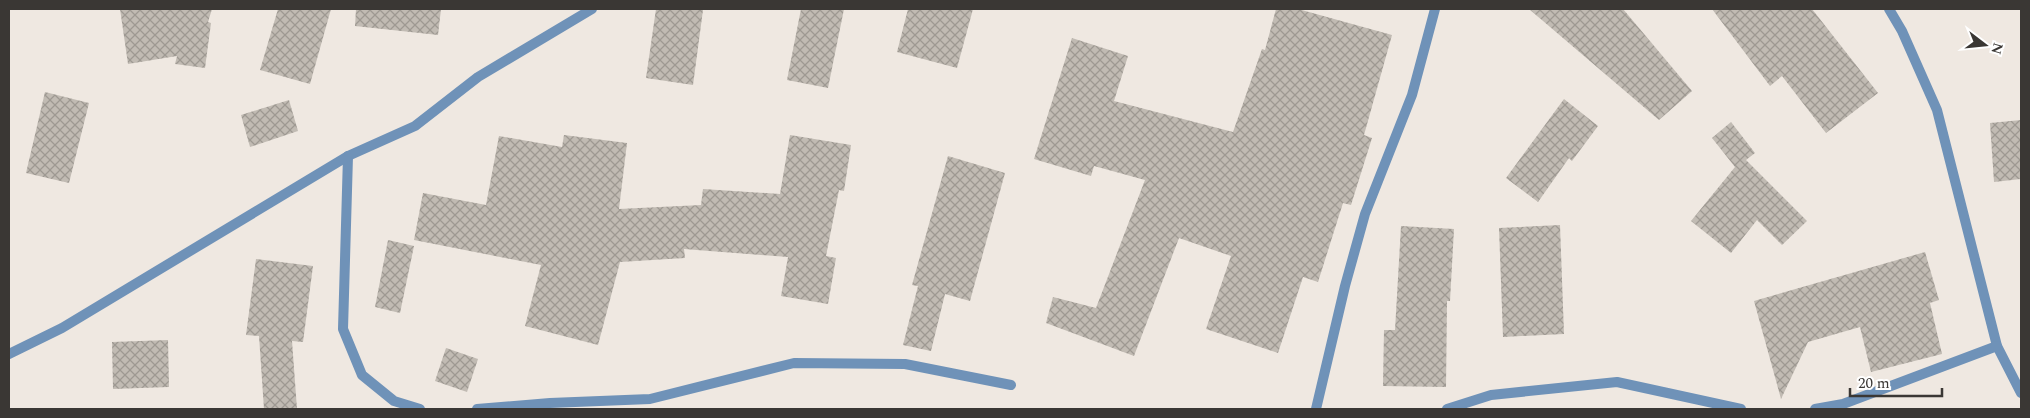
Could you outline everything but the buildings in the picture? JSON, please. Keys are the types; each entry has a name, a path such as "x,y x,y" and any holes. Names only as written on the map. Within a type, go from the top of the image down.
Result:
{"street":[{"path":"9,354 62,328 348,156 415,126 478,77 592,9"},
{"path":"1316,409 1345,286 1365,214 1412,94 1435,9"},
{"path":"1889,9 1902,32 1937,110 1997,346 2021,394"},
{"path":"348,156 343,329 362,375 394,401 420,409"},
{"path":"1815,409 1843,404 1997,346"},
{"path":"477,409 550,403 650,399 794,363 905,364 1011,385"},
{"path":"1448,409 1491,395 1617,382 1741,409"}]}
